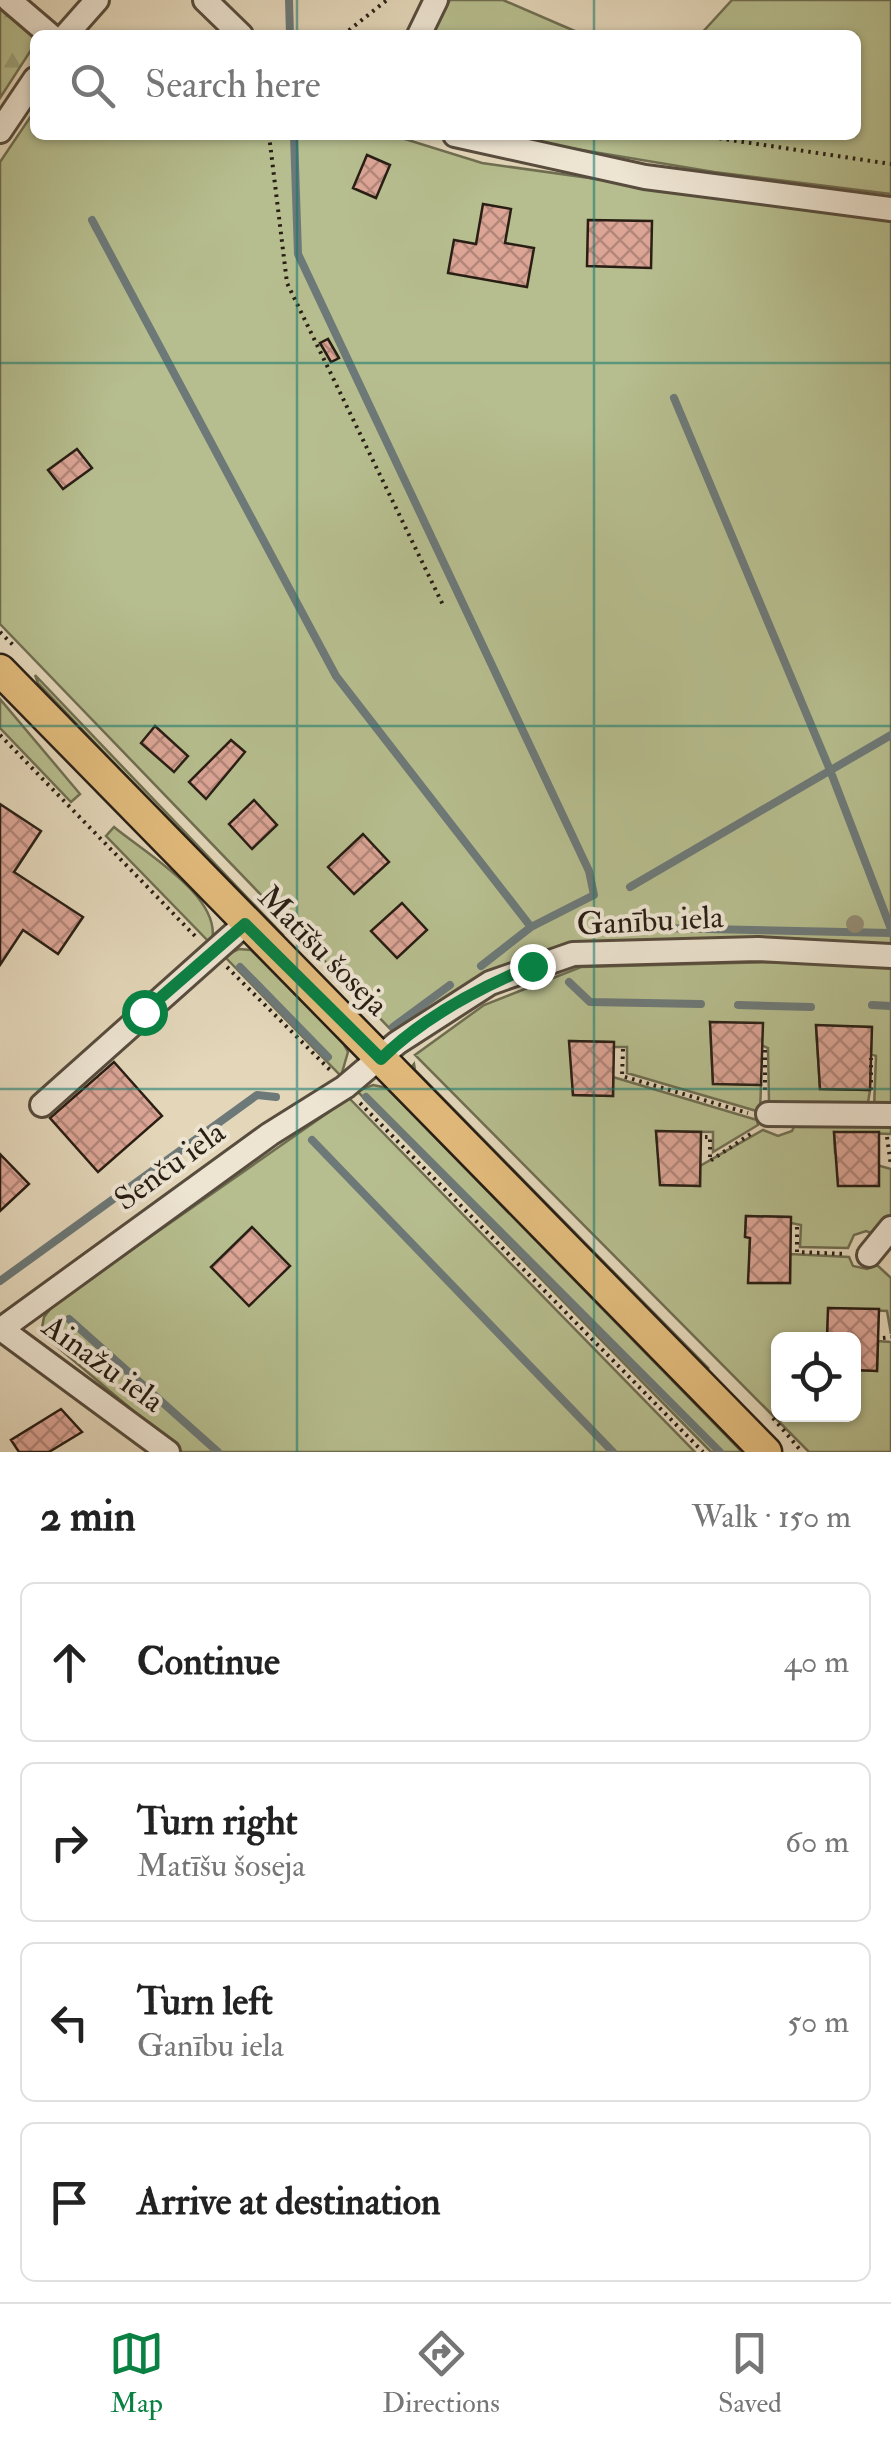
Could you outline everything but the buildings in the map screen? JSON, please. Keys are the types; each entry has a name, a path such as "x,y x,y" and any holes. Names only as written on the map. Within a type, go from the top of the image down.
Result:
{"main road":[{"name":"Matīšu šoseja","path":"0,670 766,1452"}],"street":[{"path":"9,0 44,30"},
{"path":"70,30 97,0"},
{"path":"206,0 236,30"},
{"path":"421,30 436,0"},
{"path":"0,131 30,86"},
{"path":"478,140 645,176 891,209"},
{"path":"42,1105 245,924"},
{"name":"Ganību iela","path":"381,1059 397,1043 490,983 573,954 758,949 891,956"},
{"name":"Senču iela","path":"0,1329 381,1059"},
{"path":"768,1114 883,1122"},
{"path":"869,1254 891,1228"},
{"name":"Ainažu iela","path":"0,1329 168,1452"}],"path":[{"path":"349,30 386,0"},
{"path":"269,140 288,283 444,607"},
{"path":"730,140 891,164"},
{"path":"0,734 203,944"},
{"path":"223,964 334,1074"},
{"path":"623,1049 622,1076 752,1114 768,1114"},
{"path":"705,1137 710,1137 710,1161 761,1127 768,1114 765,1050"},
{"path":"872,1058 891,1166"},
{"path":"356,1099 703,1452"},
{"path":"797,1227 797,1252 869,1254"},
{"path":"883,1338 891,1337"}],"green space":[{"path":"0,0 30,30 30,52 0,98"},
{"path":"450,0 503,0 572,30 434,30"},
{"path":"732,0 891,0 891,194 714,172 522,140 861,140 861,30 705,30"},
{"path":"30,117 30,140 408,140 482,163 891,220 891,951 564,951 397,1036 0,624 0,162"},
{"path":"35,675 282,934 276,934 38,683"},
{"path":"0,699 80,794 71,802 0,728"},
{"path":"114,827 195,894 207,910 211,944 106,836"},
{"path":"239,949 251,950 343,1043 348,1052 341,1076 224,956"},
{"path":"775,962 891,967 891,1109 874,1109 876,1056 871,1054 871,1027 816,1026 820,1089 870,1090 867,1109 769,1101 768,1048 710,1022 713,1083 761,1085 760,1112 627,1073 627,1047 614,1047 613,1042 570,1041 573,1095 613,1096 613,1077 757,1120 758,1125 713,1152 713,1132 656,1131 661,1185 700,1186 700,1166 763,1130 778,1136 792,1131 797,1120 891,1122 891,1134 834,1132 835,1153 891,1169 891,1221 879,1236 866,1231 854,1235 848,1248 800,1247 801,1225 791,1223 790,1217 746,1216 745,1236 750,1238 749,1283 790,1283 790,1254 849,1257 853,1266 867,1269 877,1265 891,1278 891,1334 887,1311 829,1308 827,1332 771,1332 771,1414 415,1055 484,1005 581,967"},
{"path":"414,1064 415,1070 709,1369 411,1068"},
{"path":"373,1085 387,1088 742,1452 711,1452 357,1091"},
{"path":"349,1098 695,1452 182,1452 41,1333 44,1317 54,1304"},
{"path":"878,1341 891,1342 891,1452 809,1452 779,1422 861,1422 861,1370 877,1371"}],"waterway":[{"path":"289,0 290,30"},
{"path":"294,140 298,254 589,871 594,895 531,927 481,966"},
{"path":"92,220 336,676 531,927"},
{"path":"674,398 830,770 891,929"},
{"path":"630,887 891,735"},
{"path":"617,927 891,933"},
{"path":"240,967 328,1057"},
{"path":"569,982 590,1002 701,1004"},
{"path":"393,1027 450,985"},
{"path":"738,1005 811,1007"},
{"path":"872,1005 891,1006"},
{"path":"0,1281 257,1095 276,1097"},
{"path":"366,1097 720,1452"},
{"path":"312,1140 613,1452"},
{"path":"69,1319 218,1452"}],"route":[{"path":"144,1012 245,924 381,1059 397,1043 490,983 532,966"}]}
